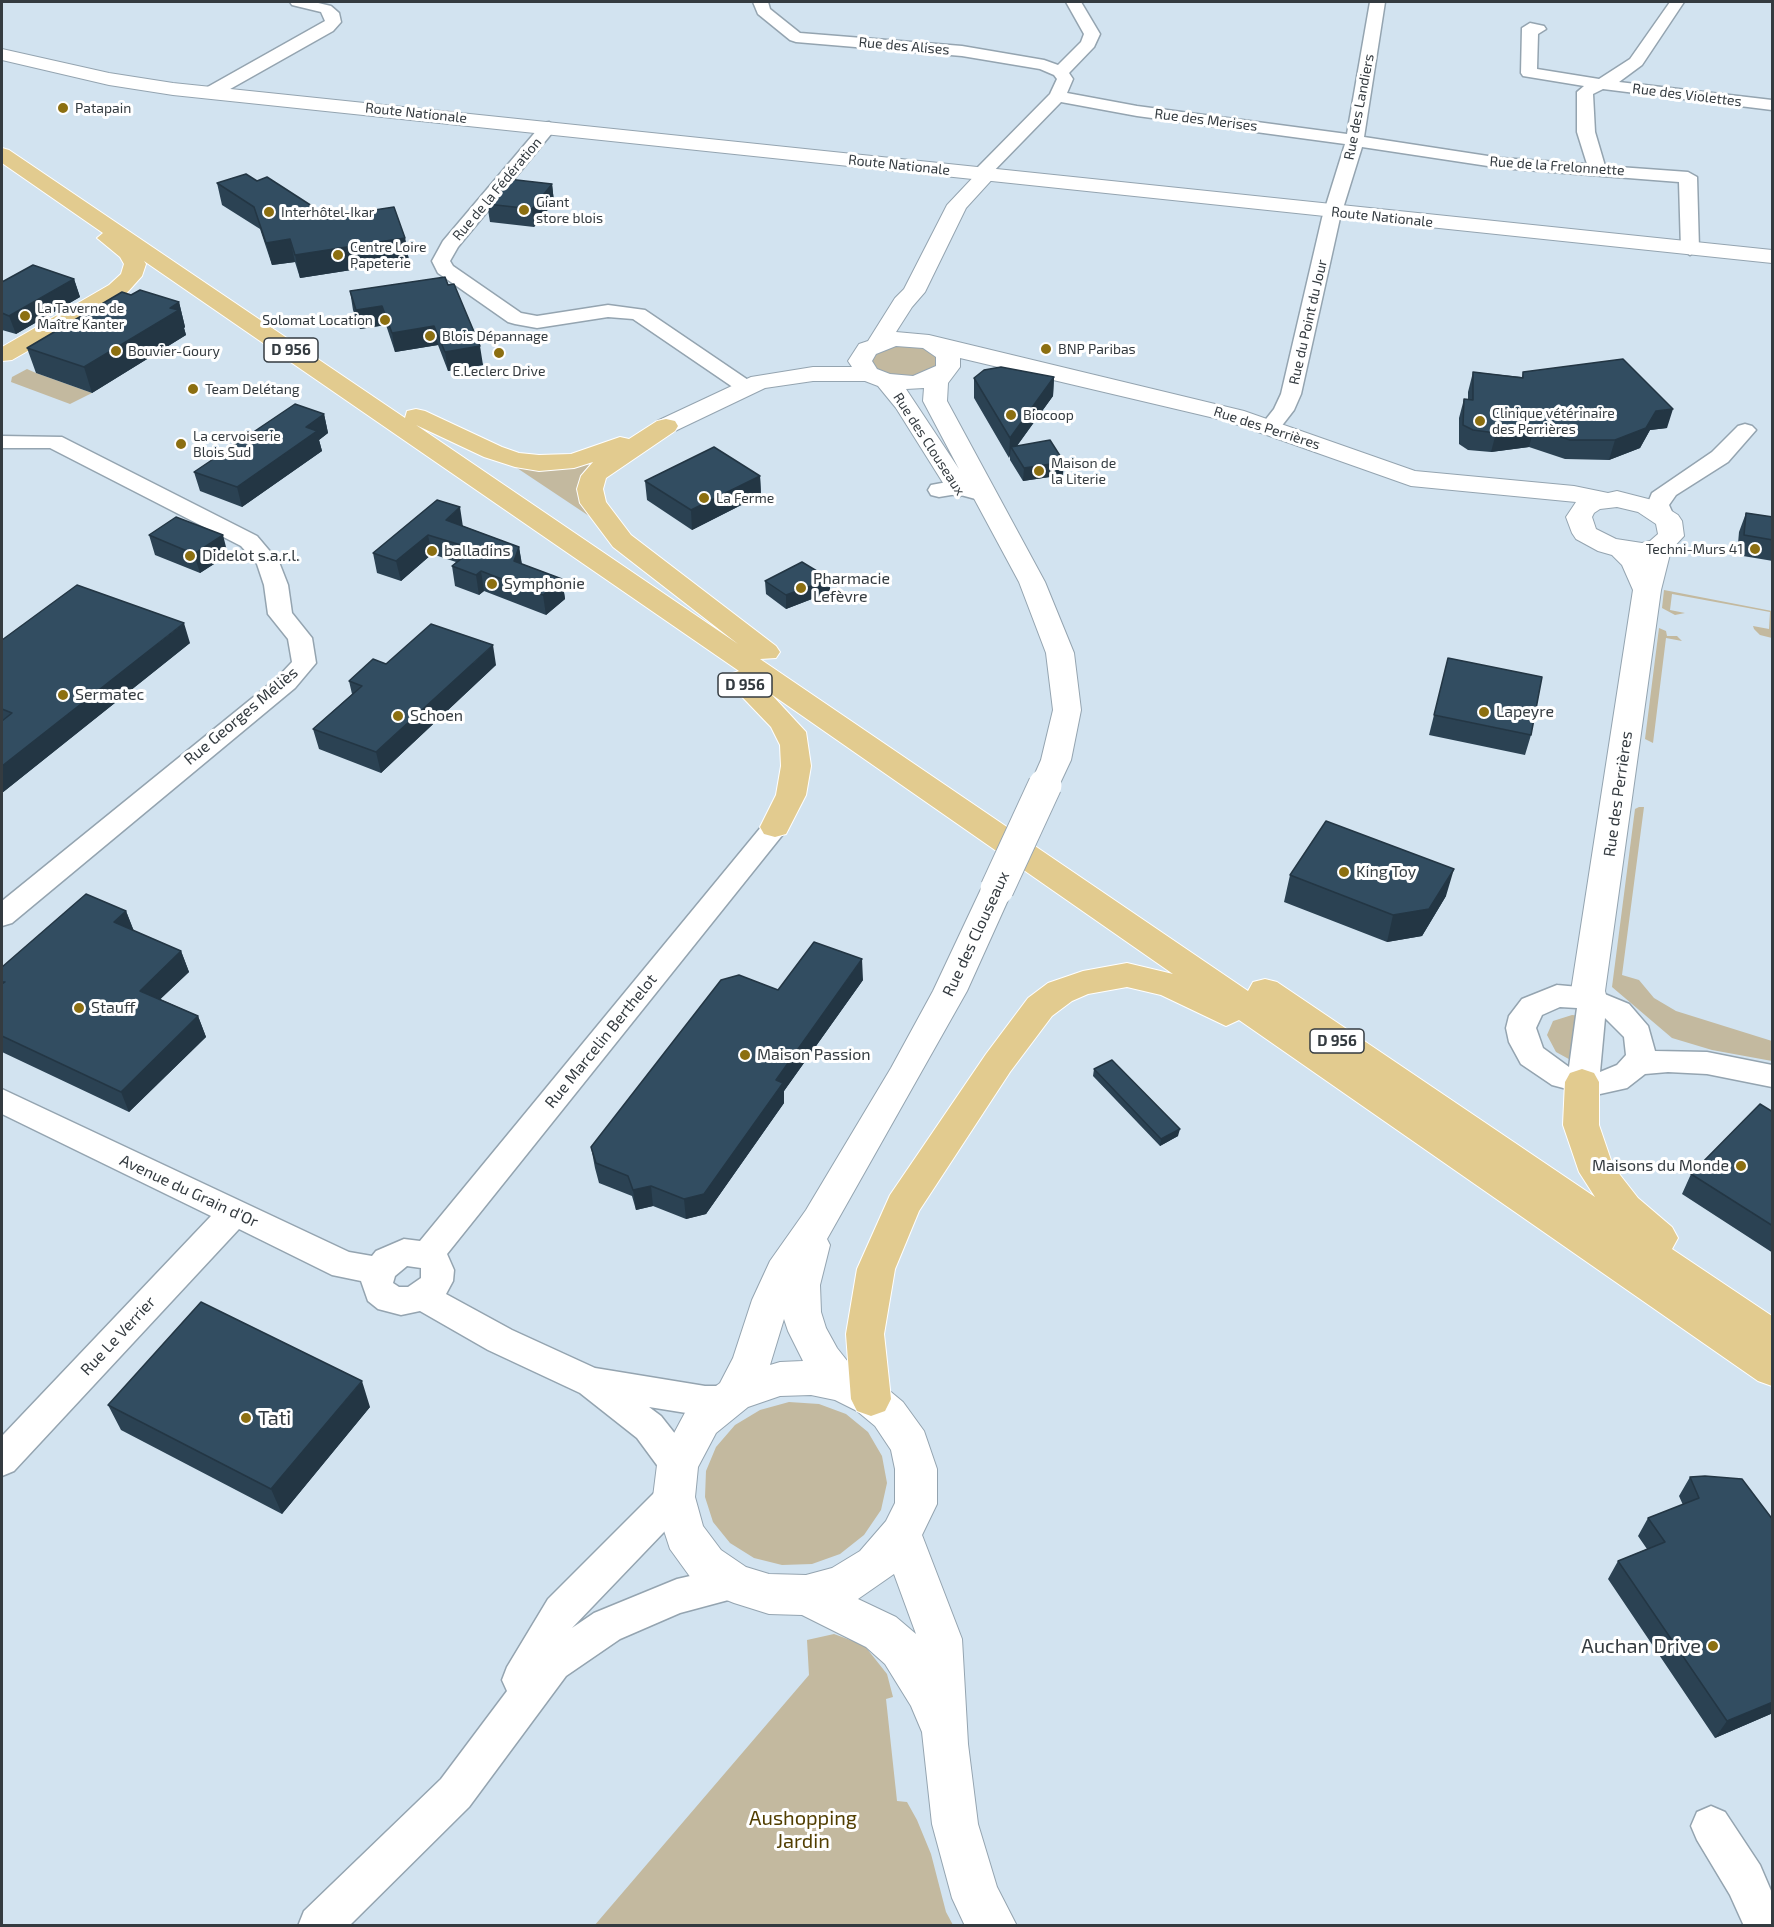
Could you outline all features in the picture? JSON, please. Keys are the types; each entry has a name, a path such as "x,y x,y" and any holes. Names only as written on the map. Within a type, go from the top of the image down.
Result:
{"highway":[{"name":"D 956","path":"2,135 1773,1337"},
{"name":"D 956","path":"2,154 621,576 1773,1369"},
{"path":"3,356 117,290 131,276 135,264 129,253 98,231 96,217"},
{"name":"D 956","path":"416,416 504,456 539,463 574,461 666,426"},
{"name":"D 956","path":"666,426 604,466 594,476 591,489 593,503 622,541 784,666"},
{"name":"D 956","path":"621,576 767,705 791,732 795,745 796,766 791,795 775,826"},
{"name":"D 956","path":"856,1391 876,1269 903,1205 967,1108 1040,1007 1060,992 1083,983 1127,975 1170,986 1206,1002 1253,1031 1302,1045"},
{"path":"1582,1082 1581,1125 1597,1172 1608,1189 1625,1209 1665,1243 1773,1329"}],"street":[{"path":"210,93 327,28 333,22 331,13 318,5 297,2"},
{"name":"Rue des Alises","path":"761,2 763,11 796,37 962,51 1044,65 1060,72"},
{"path":"877,378 860,361 903,303 914,292 957,205 1057,96 1065,79 1060,72 1088,44 1092,34 1074,2"},
{"name":"Rue des Landiers","path":"1333,212 1355,140 1378,2"},
{"path":"1597,168 1586,132 1585,92 1636,62 1677,2"},
{"name":"Rue des Violettes","path":"1538,28 1530,28 1529,73 1640,90 1773,105"},
{"path":"2,55 28,61"},
{"path":"2,60 28,61"},
{"name":"Route Nationale","path":"28,61 109,79 210,93 1773,257"},
{"name":"Rue des Merises","path":"1057,96 1137,111 1355,140"},
{"name":"Rue de la Fédération","path":"549,127 450,245 441,261 445,269 515,318 537,322 608,311 638,314 753,385"},
{"name":"Rue de la Frelonnette","path":"1355,140 1501,163 1597,168 1688,177 1690,249"},
{"path":"955,171 951,182 957,205"},
{"name":"Rue du Point du Jour","path":"1270,428 1284,410 1291,394 1333,212"},
{"path":"914,292 916,317 934,344"},
{"name":"Rue des Perrières","path":"753,385 781,372 903,339 934,344 1021,368 1180,401 1270,428 1411,477 1574,494 1647,506 1665,502 1672,529 1667,542 1659,547 1647,590 1588,991 1590,999"},
{"name":"Rue des Clouseaux","path":"934,344 949,360 934,391 962,493"},
{"name":"Rue des Perrières","path":"753,385 813,374 915,383 941,374 977,366 1021,368"},
{"name":"Rue des Clouseaux","path":"729,1398 752,1361 771,1300 783,1272 819,1221 909,1068 950,991 1056,760 1066,710 1062,662 1051,627 992,544 906,405 877,378"},
{"path":"666,426 753,385"},
{"path":"1665,502 1720,457 1745,430"},
{"name":"Rue Georges Méliès","path":"2,442 54,442 249,541 268,562 276,585 280,614 300,638 304,663 286,683 2,916"},
{"name":"Rue des Perrières","path":"1512,489 1555,503 1579,517"},
{"path":"1617,500 1592,503 1583,509 1579,517 1586,532 1595,540 1621,549 1641,551 1659,547"},
{"path":"1621,549 1634,562 1647,590"},
{"name":"Rue Marcelin Berthelot","path":"427,1254 775,826"},
{"path":"1638,1034 1641,1055 1637,1064 1628,1073 1616,1080 1582,1082 1563,1077 1546,1068 1532,1056 1524,1042 1521,1028 1524,1016 1543,1000 1573,996 1590,999 1619,1012 1638,1034 1668,1049 1707,1063"},
{"path":"1582,1082 1592,1008 1590,999"},
{"path":"1637,1064 1668,1061 1707,1063 1773,1076"},
{"name":"Avenue du Grain d'Or","path":"2,1101 344,1265 379,1271"},
{"name":"Rue Le Verrier","path":"2,1460 235,1212"},
{"name":"Rue des Clouseaux","path":"806,1596 842,1585 875,1564 901,1535 916,1504 916,1469 910,1444 889,1414 856,1391 823,1360 807,1331 802,1312 801,1285 819,1221"},
{"path":"404,1252 427,1254 434,1260 438,1270 436,1281 423,1296 401,1302 390,1299 380,1291 377,1283 379,1271 388,1260 404,1252"},
{"path":"423,1296 500,1340 592,1383 649,1427 676,1481 685,1535 706,1563 734,1583 769,1594 806,1596 880,1632 901,1649 931,1698 945,1744"},
{"path":"592,1383 705,1401 729,1398 780,1379 811,1378 856,1391"},
{"path":"495,1737 520,1682 561,1612 676,1481 702,1420 729,1398"},
{"path":"901,1535 940,1639 945,1744 954,1824 976,1898 993,1926"},
{"path":"319,1926 455,1793 553,1663 607,1626 677,1596 734,1583"},
{"path":"1711,1826 1745,1880 1766,1926"}],"green space":[{"path":"898,344 928,348 938,358 934,369 917,376 895,377 877,370 871,359 874,354"},
{"path":"27,369 92,393 70,404 11,382 12,377"},
{"path":"511,464 568,467 592,464 595,520"},
{"path":"1664,590 1772,611 1772,638 1760,635 1753,626 1769,629 1770,612 1672,594 1670,610 1685,613 1675,615 1662,608"},
{"path":"1659,628 1666,631 1667,636 1677,636 1682,641 1666,638 1653,743 1645,739"},
{"path":"1644,807 1622,975 1639,980 1654,998 1676,1011 1772,1041 1772,1061 1712,1050 1672,1038 1612,987 1635,809"},
{"path":"1572,1015 1583,1016 1576,1063 1556,1052 1547,1035 1553,1021"},
{"path":"789,1402 819,1404 846,1414 868,1432 882,1456 887,1483 881,1510 864,1535 840,1554 812,1564 782,1565 754,1558 730,1543 713,1522 705,1497 706,1471 716,1447 735,1425 760,1410"},
{"name":"Aushopping Jardin","path":"834,1634 864,1645 887,1674 893,1697 886,1699 897,1801 907,1802 917,1820 931,1854 946,1912 953,1925 594,1926 809,1675 807,1640"}],"building":[{"path":"246,174 257,181 267,177 329,217 394,207 405,238 295,255 290,239 266,243 254,207 217,183"},
{"path":"508,179 552,184 532,209 487,204"},
{"path":"33,265 74,279 9,316 2,313 2,282"},
{"path":"445,277 448,285 454,284 480,346 445,352 434,326 392,333 382,306 356,310 350,291"},
{"path":"140,290 179,302 170,308 179,310 84,367 27,348 122,292 131,295"},
{"path":"1623,359 1673,409 1656,411 1646,428 1615,440 1570,440 1534,428 1496,433 1473,430 1463,425 1464,399 1473,400 1473,372 1523,378 1523,372"},
{"path":"1001,367 1054,377 1010,438 974,378 984,370"},
{"path":"295,404 324,414 306,427 317,431 237,487 194,472"},
{"path":"1050,440 1064,462 1024,468 1011,447"},
{"path":"714,447 760,476 691,510 645,481"},
{"path":"437,500 460,507 446,520 519,547 514,561 562,579 543,595 481,571 476,575 452,566 474,549 428,535 396,561 373,553"},
{"path":"1746,513 1773,517 1773,540 1744,535"},
{"path":"176,517 223,535 194,554 149,535"},
{"path":"802,562 830,579 786,595 765,581"},
{"name":"Sermatec","path":"77,585 184,623 2,766 2,721 12,713 2,709 2,640"},
{"name":"Schoen","path":"431,624 493,645 376,752 313,729 362,686 349,681 373,659 386,664"},
{"name":"Lapeyre","path":"1448,658 1542,677 1531,735 1434,715"},
{"path":"1326,821 1454,869 1429,909 1393,915 1290,875"},
{"name":"Stauff","path":"86,894 126,911 114,922 181,951 140,991 198,1016 121,1092 2,1036 2,984 5,982 2,982 2,967"},
{"name":"Maison Passion","path":"814,942 862,959 776,1080 783,1083 704,1194 684,1199 651,1186 633,1190 628,1176 596,1163 591,1147 721,980 739,975 778,990"},
{"path":"1112,1060 1180,1129 1161,1139 1094,1069"},
{"name":"Maisons du Monde","path":"1760,1104 1773,1112 1773,1226 1691,1174"},
{"name":"Tati","path":"201,1302 362,1381 271,1489 108,1405"},
{"name":"Auchan Drive","path":"1690,1477 1742,1479 1773,1520 1773,1702 1727,1721 1618,1561 1665,1542 1648,1518 1699,1498"}],"place":[{"name":"Patapain","path":"63,108"},
{"name":"Giant store blois","path":"524,210"},
{"name":"Interhôtel-Ikar","path":"269,212"},
{"name":"Centre Loire Papeterie","path":"338,255"},
{"name":"La Taverne de Maître Kanter","path":"25,316"},
{"name":"Solomat Location","path":"385,320"},
{"name":"Blois Dépannage","path":"430,336"},
{"name":"BNP Paribas","path":"1046,349"},
{"name":"Bouvier-Goury","path":"116,351"},
{"name":"E.Leclerc Drive","path":"499,353"},
{"name":"Team Delétang","path":"193,389"},
{"name":"Biocoop","path":"1011,415"},
{"name":"Clinique vétérinaire des Perrières","path":"1480,421"},
{"name":"La cervoiserie Blois Sud","path":"181,444"},
{"name":"Maison de la Literie","path":"1039,471"},
{"name":"La Ferme","path":"704,498"},
{"name":"Techni-Murs 41","path":"1755,549"},
{"name":"balladins","path":"432,551"},
{"name":"Didelot s.a.r.l.","path":"190,556"},
{"name":"Symphonie","path":"492,584"},
{"name":"Pharmacie Lefèvre","path":"801,588"},
{"name":"Sermatec","path":"63,695"},
{"name":"Lapeyre","path":"1484,712"},
{"name":"Schoen","path":"398,716"},
{"name":"King Toy","path":"1344,872"},
{"name":"Stauff","path":"79,1008"},
{"name":"Maison Passion","path":"745,1055"},
{"name":"Maisons du Monde","path":"1741,1166"},
{"name":"Tati","path":"246,1418"},
{"name":"Auchan Drive","path":"1713,1646"}]}
